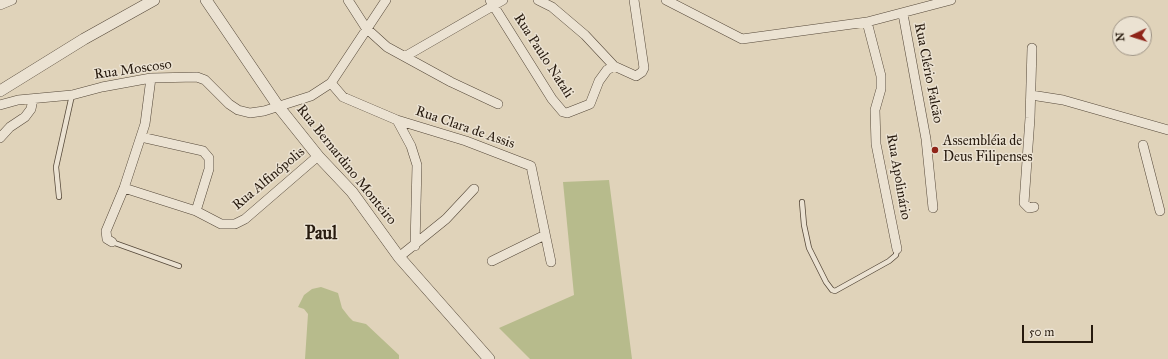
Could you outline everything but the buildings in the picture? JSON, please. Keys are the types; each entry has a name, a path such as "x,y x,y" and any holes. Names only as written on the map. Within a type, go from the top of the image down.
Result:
{"street":[{"path":"0,5 12,0"},
{"name":"Rua Bernardino Monteiro","path":"206,0 278,106 317,154 352,192 400,257 488,359"},
{"path":"348,0 366,28 388,47 451,82 498,104"},
{"path":"331,83 360,41 366,28 386,0"},
{"path":"406,56 492,3 503,0"},
{"path":"538,0 552,7 585,35 614,66 636,76 642,72 644,68 634,0"},
{"path":"666,0 742,39 867,22 903,14 951,0"},
{"path":"0,91 148,1"},
{"name":"Rua Paulo Natali","path":"492,3 552,99 563,112 567,113 590,104 599,81 607,70 614,66"},
{"name":"Rua Clério Falcão","path":"903,14 926,139 933,208"},
{"name":"Rua Apolinário","path":"867,22 881,76 880,89 874,110 876,144 897,249"},
{"path":"1032,48 1031,95 1024,203 1029,208 1034,207"},
{"name":"Rua Moscoso","path":"0,105 33,99 72,95 102,87 151,78 197,76 205,80 229,104 238,110 250,113 264,111 311,96 331,83"},
{"path":"112,242 107,239 106,231 124,188 141,137 149,104 151,78"},
{"name":"Rua Clara de Assis","path":"331,83 343,97 397,120 466,141 531,166 551,262"},
{"path":"1031,95 1063,100 1168,130"},
{"path":"0,138 10,127 25,117 31,109 33,99"},
{"path":"397,120 411,146 417,165 415,246"},
{"path":"141,137 203,151 208,158 210,168 196,211"},
{"path":"1143,145 1160,211"},
{"name":"Rua Alfinópolis","path":"276,186 317,154"},
{"name":"Rua Alfinópolis","path":"124,188 196,211 221,224 235,224 245,219 317,154"},
{"path":"400,257 446,219 474,189"},
{"path":"492,261 545,235"}],"lane":[{"path":"59,197 56,167 72,95"},
{"path":"802,202 804,225 810,248 826,282 832,290 835,291 889,261 896,255 897,249"},
{"path":"112,242 180,266"}],"green space":[{"path":"609,180 632,359 530,359 499,328 574,295 563,182"},
{"path":"321,287 338,293 342,308 349,317 353,321 366,324 399,355 399,359 305,359 308,314 304,309 298,307 304,295 312,289"}],"place":[{"name":"Assembléia de Deus Filipenses","path":"935,150"}],"district":[{"name":"Paul","path":"321,235"}]}
